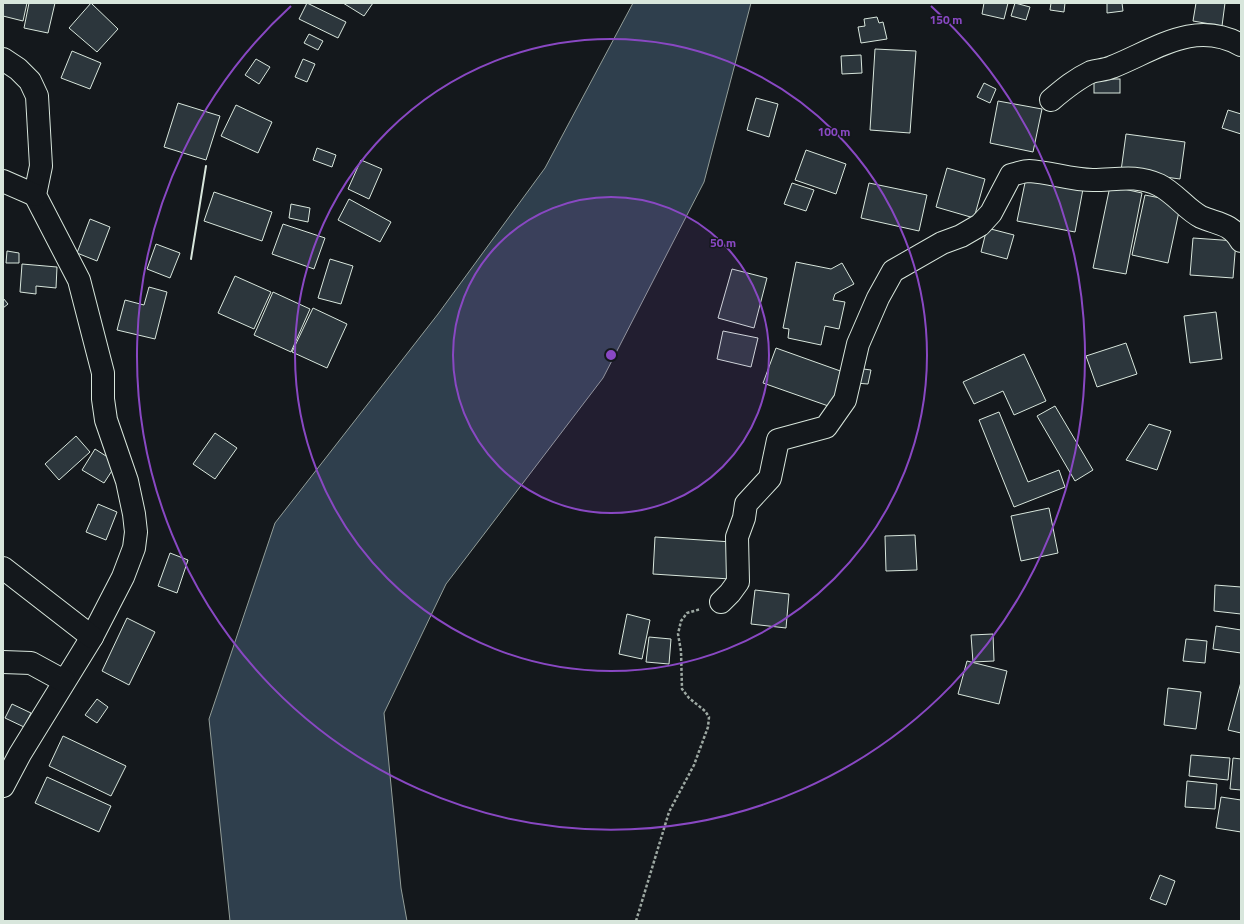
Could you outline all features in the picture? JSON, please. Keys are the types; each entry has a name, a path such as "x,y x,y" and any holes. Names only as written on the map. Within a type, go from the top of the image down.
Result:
{"street":[{"path":"1051,100 1070,84 1092,72 1111,68 1157,45 1187,36 1212,34 1232,40 1241,45"},
{"path":"3,59 18,69 30,81 37,96 41,166 35,195"},
{"path":"721,602 738,582 737,537 744,518 746,504 770,478 778,440 826,427 845,400 858,344 878,298 892,271 942,243 961,236 980,225 991,213 1011,175 1028,171 1057,177 1093,180 1116,178 1139,179 1158,185 1171,192 1199,216 1224,224 1236,232 1241,241"},
{"path":"3,181 35,195 79,280 102,373 103,399 106,420 127,481 136,532 134,548 123,577 92,637 64,681 3,786"},
{"path":"3,568 92,637"},
{"path":"3,662 31,663 64,681"}],"path":[{"path":"636,921 669,812 694,765 708,727 709,718 705,711 689,698 682,689 681,651 678,634 681,620 687,612 707,608 721,602"}],"water":[{"path":"633,3 751,3 704,182 603,378 446,584 384,713 401,888 407,921 230,921 209,719 275,523 438,314 545,168"}],"building":[{"path":"3,3 27,3 23,21 3,16"},
{"path":"29,3 55,3 48,33 24,28"},
{"path":"91,3 118,29 97,52 69,28"},
{"path":"307,3 346,22 338,38 299,19"},
{"path":"343,3 373,3 364,16"},
{"path":"984,3 1008,3 1004,19 982,14"},
{"path":"1015,3 1030,7 1026,20 1011,16"},
{"path":"1051,3 1065,3 1064,12 1050,10"},
{"path":"1107,3 1122,3 1123,11 1107,13"},
{"path":"1196,3 1225,3 1222,26 1193,21"},
{"path":"877,17 879,23 883,22 887,39 861,43 858,27 865,26 864,19"},
{"path":"309,34 323,41 318,50 304,43"},
{"path":"875,49 916,51 910,133 870,130"},
{"path":"72,51 101,63 90,89 61,78"},
{"path":"861,55 862,73 842,74 841,56"},
{"path":"256,59 270,67 259,84 245,75"},
{"path":"303,59 315,64 307,82 295,77"},
{"path":"1094,79 1120,79 1120,93 1094,93"},
{"path":"984,83 996,89 990,103 977,97"},
{"path":"756,98 778,104 769,137 747,130"},
{"path":"998,101 1042,109 1033,152 990,143"},
{"path":"178,103 220,116 206,160 164,147"},
{"path":"236,105 272,122 258,153 221,136"},
{"path":"1228,110 1241,114 1241,134 1222,128"},
{"path":"1126,134 1185,142 1180,179 1121,171"},
{"path":"317,148 336,155 332,167 313,160"},
{"path":"806,150 846,164 836,194 795,180"},
{"path":"361,160 382,169 369,199 348,189"},
{"path":"947,168 985,179 974,218 936,207"},
{"path":"1026,178 1083,189 1075,232 1017,221"},
{"path":"792,183 814,190 806,211 784,204"},
{"path":"869,183 927,195 919,231 861,218"},
{"path":"1110,186 1142,193 1126,274 1093,268"},
{"path":"214,192 272,212 262,241 204,221"},
{"path":"1145,195 1181,202 1168,263 1132,255"},
{"path":"349,199 391,222 380,242 338,220"},
{"path":"291,204 310,208 308,222 289,218"},
{"path":"90,219 110,227 97,261 77,253"},
{"path":"283,224 325,238 314,269 272,254"},
{"path":"987,228 1014,235 1007,259 981,252"},
{"path":"1193,238 1236,241 1233,278 1190,275"},
{"path":"156,244 180,253 170,278 147,269"},
{"path":"7,251 19,253 19,263 6,263"},
{"path":"330,259 353,266 341,304 318,298"},
{"path":"796,262 831,269 842,263 854,284 835,294 833,300 845,302 839,329 825,326 821,345 788,338 789,329 783,328"},
{"path":"22,264 57,267 56,288 36,286 36,294 20,292"},
{"path":"732,269 767,278 754,328 718,318"},
{"path":"235,276 271,292 254,329 218,313"},
{"path":"149,287 167,292 155,339 117,330 125,300 144,305"},
{"path":"273,292 310,309 291,352 254,335"},
{"path":"3,298 8,304 3,308"},
{"path":"313,308 347,324 327,368 292,352"},
{"path":"1216,312 1222,359 1190,363 1184,316"},
{"path":"723,331 758,338 751,367 717,359"},
{"path":"1126,343 1137,374 1097,387 1086,356"},
{"path":"776,348 846,373 834,408 763,383"},
{"path":"1024,354 1046,401 1014,415 1003,391 974,404 963,382"},
{"path":"856,368 871,370 868,384 855,383"},
{"path":"1055,406 1093,470 1075,481 1037,416"},
{"path":"999,412 1028,482 1059,470 1065,487 1014,507 979,420"},
{"path":"1149,424 1171,431 1157,470 1126,460"},
{"path":"215,433 237,448 215,479 193,464"},
{"path":"76,436 90,452 59,480 45,464"},
{"path":"95,449 117,463 104,483 82,470"},
{"path":"98,504 117,512 106,540 86,532"},
{"path":"1049,508 1058,553 1021,561 1011,516"},
{"path":"915,535 917,570 886,571 885,536"},
{"path":"655,537 732,542 730,579 653,574"},
{"path":"170,553 188,560 177,593 158,586"},
{"path":"1215,585 1241,587 1241,614 1214,611"},
{"path":"755,590 789,594 786,628 751,624"},
{"path":"627,614 650,620 642,659 619,654"},
{"path":"127,618 155,632 129,685 102,671"},
{"path":"1216,626 1241,630 1241,653 1213,649"},
{"path":"993,634 994,661 973,662 971,635"},
{"path":"649,637 671,639 669,664 646,662"},
{"path":"1186,639 1207,641 1205,663 1183,661"},
{"path":"967,661 1007,671 999,704 958,694"},
{"path":"1241,682 1241,733 1228,730"},
{"path":"1168,688 1201,692 1196,729 1164,725"},
{"path":"97,699 108,707 97,723 85,715"},
{"path":"12,704 31,713 24,727 5,718"},
{"path":"63,736 126,766 111,796 49,766"},
{"path":"1191,755 1230,758 1228,780 1189,776"},
{"path":"1233,758 1241,759 1241,790 1230,789"},
{"path":"47,777 111,806 99,832 35,803"},
{"path":"1187,781 1217,784 1215,809 1185,807"},
{"path":"1221,797 1241,800 1241,832 1216,828"},
{"path":"1160,875 1175,881 1166,905 1150,899"}],"wall":[{"path":"191,259 206,166"}]}
